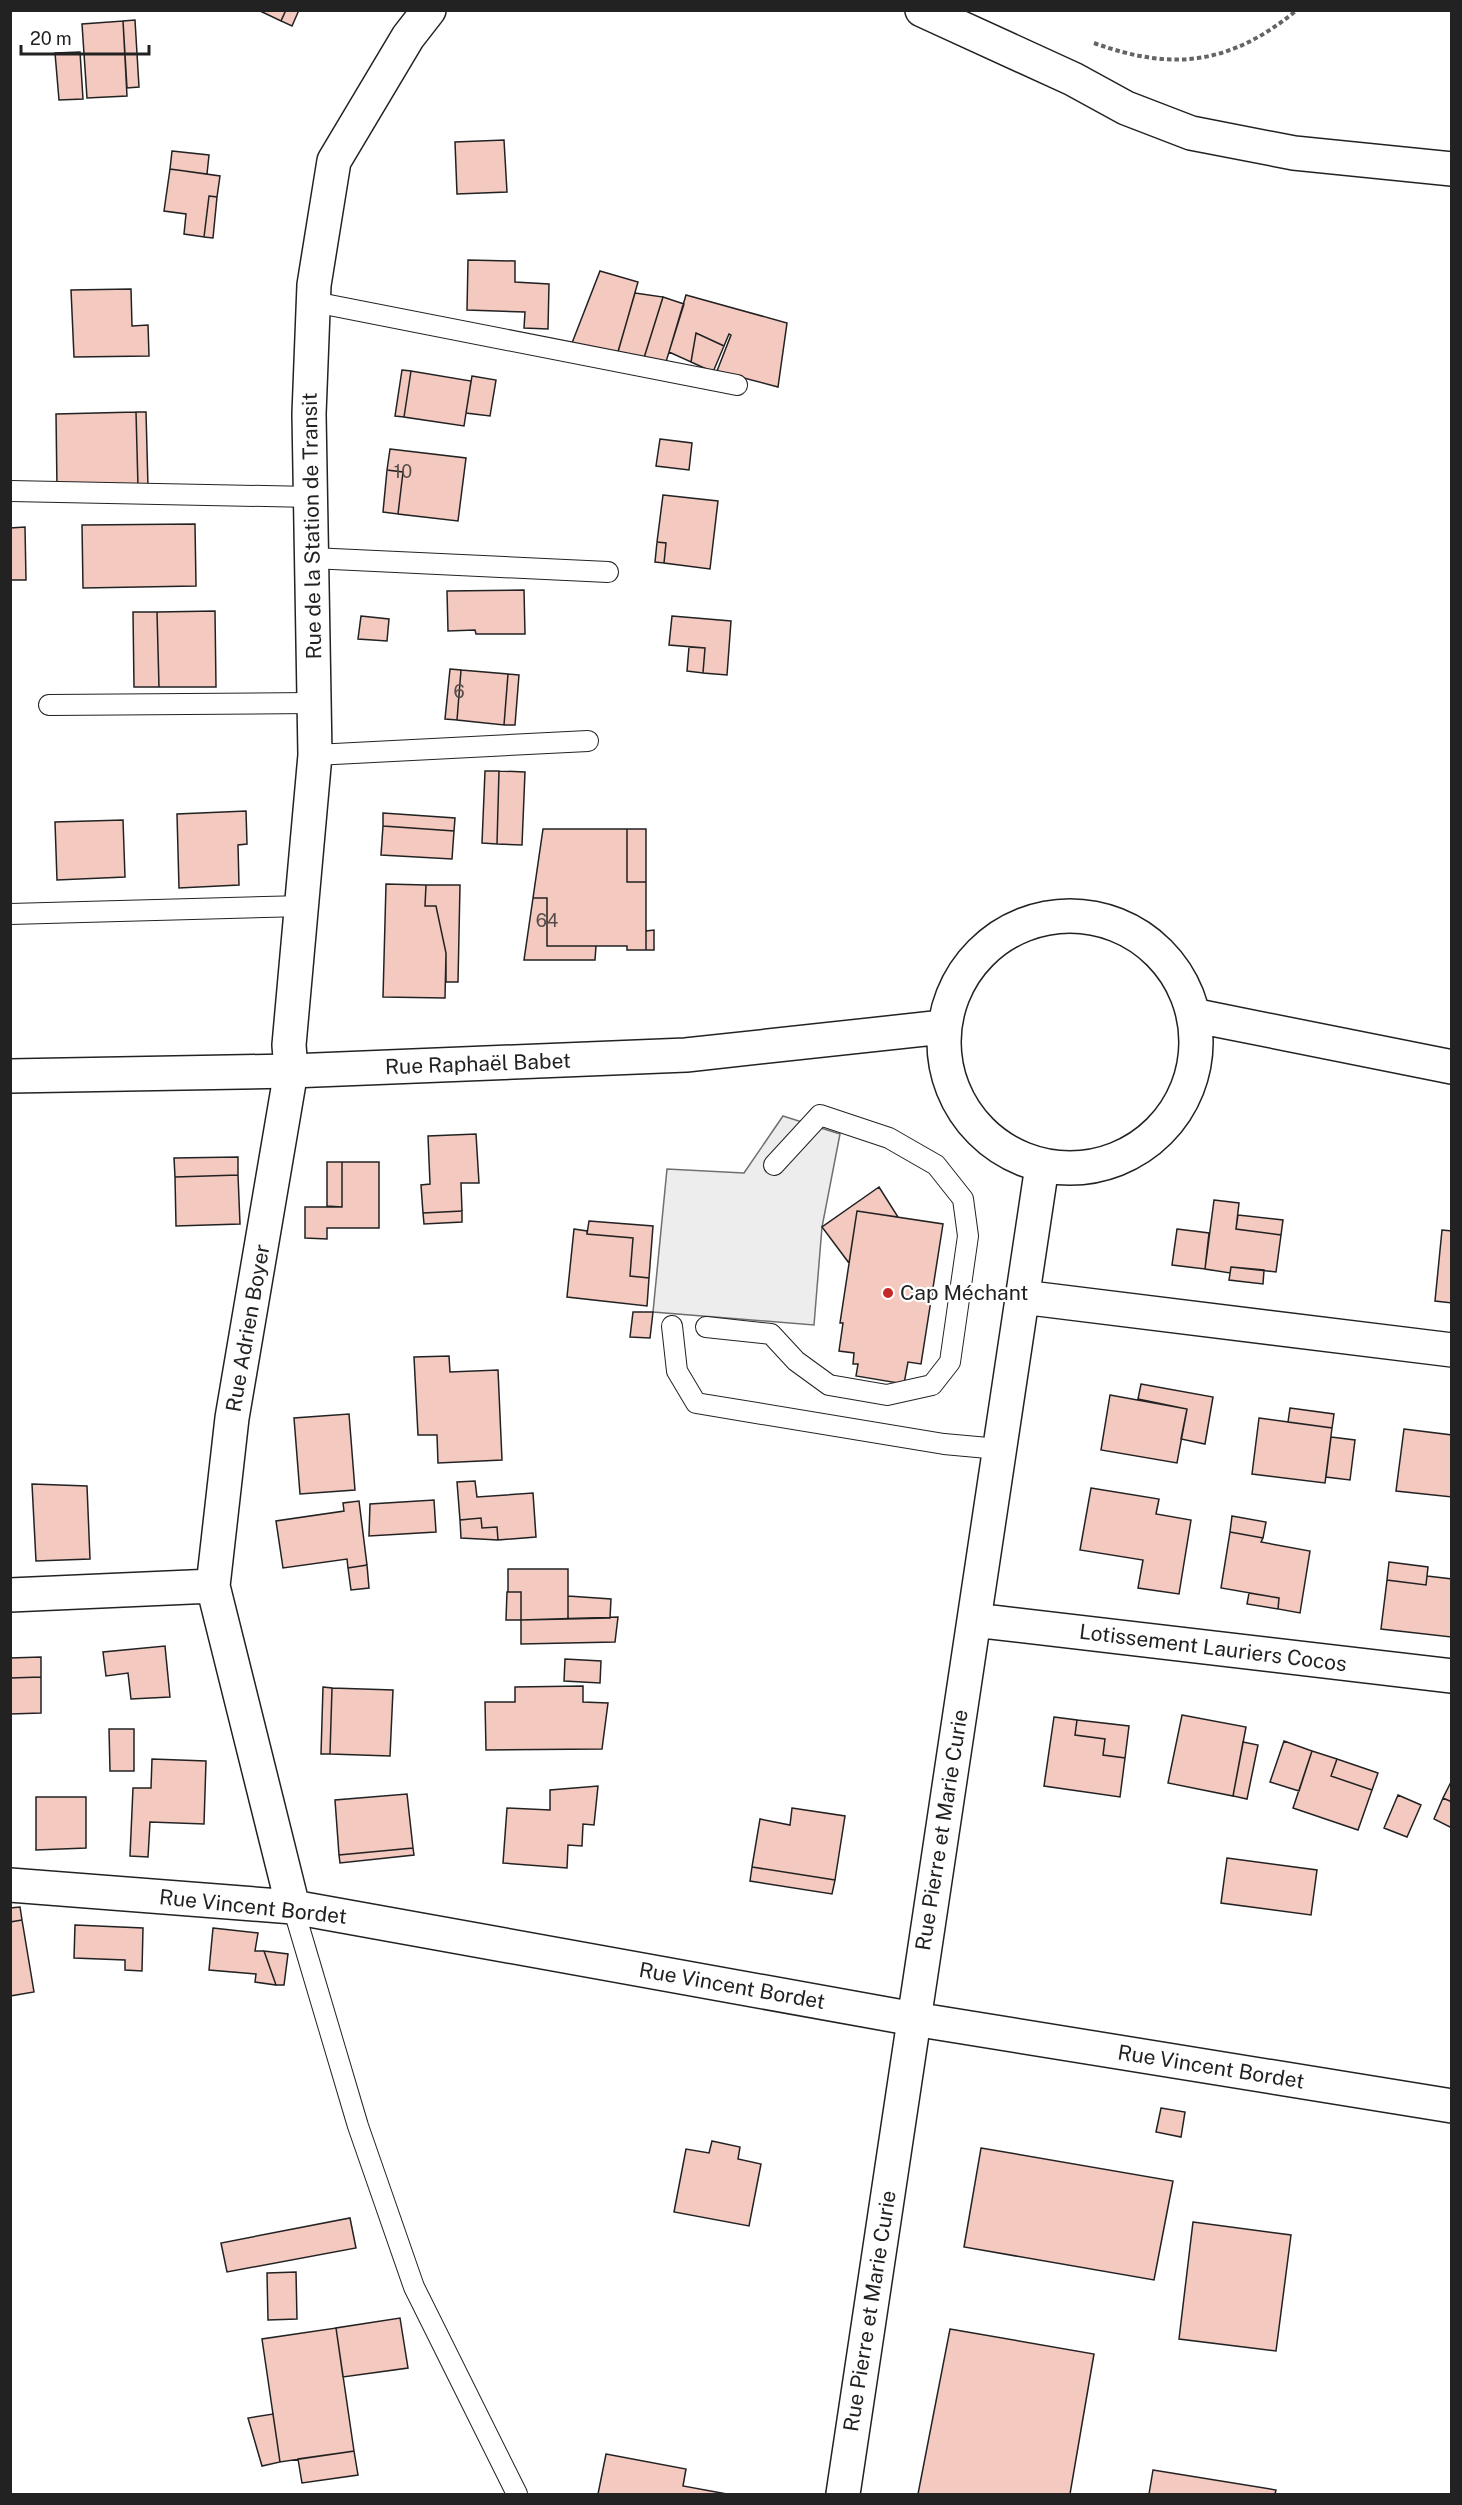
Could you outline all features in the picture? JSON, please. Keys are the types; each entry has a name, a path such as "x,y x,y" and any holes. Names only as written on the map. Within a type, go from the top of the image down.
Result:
{"street":[{"name":"Rue de la Station de Transit","path":"291,1071 289,1045 315,755 309,414 314,302 334,161 408,37 429,10"},
{"path":"922,10 1073,79 1126,108 1191,133 1294,153 1452,169"},
{"path":"1075,916 1116,924 1152,945 1179,976 1197,1016 1196,1057 1184,1098 1159,1132 1125,1156 1084,1168 1042,1166 999,1148 965,1116 946,1074 943,1027 947,1006 966,968 996,938 1034,920 1075,916"},
{"path":"1197,1016 1452,1067"},
{"name":"Rue Raphaël Babet","path":"10,1076 291,1071 686,1055 943,1027"},
{"name":"Rue Adrien Boyer","path":"291,1071 232,1418 213,1586 293,1907"},
{"name":"Rue Pierre et Marie Curie","path":"843,2494 1042,1166"},
{"path":"1022,1298 1452,1350"},
{"path":"10,1595 213,1586"},
{"name":"Lotissement Lauriers Cocos","path":"974,1620 1452,1676"},
{"name":"Rue Vincent Bordet","path":"10,1885 293,1907 914,2019 1452,2106"}],"lane":[{"path":"314,302 737,385"},
{"path":"10,491 311,497"},
{"path":"312,558 608,572"},
{"path":"49,705 314,703"},
{"path":"315,755 588,741"},
{"path":"10,914 303,906"},
{"path":"706,1327 771,1334 796,1361 829,1385 887,1395 932,1385 950,1362 968,1236 963,1199 936,1165 888,1138 820,1115 774,1165"},
{"path":"672,1326 677,1371 696,1403 944,1444 999,1449"},
{"path":"293,1907 358,2126 414,2287 517,2494"}],"path":[{"path":"1089,41 1121,53 1170,60 1214,57 1245,46 1297,10"}],"shaded area":[{"path":"783,1116 840,1134 822,1227 814,1325 653,1312 667,1169 744,1173"}],"building":[{"path":"258,10 286,10 281,21"},
{"path":"286,10 299,10 292,26 281,21"},
{"path":"135,20 139,87 127,88 123,21"},
{"path":"123,21 127,96 87,98 82,24"},
{"path":"80,52 83,99 59,100 55,53"},
{"path":"504,140 507,192 457,194 455,142"},
{"path":"172,151 209,155 207,174 170,169"},
{"path":"170,169 220,176 217,197 209,196 204,237 184,234 186,214 164,211"},
{"path":"209,196 217,197 213,238 204,237"},
{"path":"468,260 515,261 515,282 549,284 548,329 524,328 525,312 467,310"},
{"path":"600,271 638,282 616,359 572,343"},
{"path":"131,289 132,326 148,325 149,356 74,357 71,290"},
{"path":"635,293 663,297 643,361 617,355"},
{"path":"686,295 787,323 778,387 717,371 731,335 729,334 724,346 696,333 691,362 669,352"},
{"path":"663,297 684,304 665,365 643,361"},
{"path":"696,333 724,346 713,372 691,362"},
{"path":"402,370 411,371 404,417 395,416"},
{"path":"411,371 471,381 464,426 404,417"},
{"path":"472,376 496,380 490,416 466,413"},
{"path":"136,412 146,412 148,487 138,487"},
{"path":"136,412 138,487 57,489 56,414"},
{"path":"660,439 692,443 689,470 656,466"},
{"path":"390,449 466,458 458,521 398,514 403,472 387,470"},
{"path":"387,470 403,472 398,514 383,512"},
{"path":"663,495 718,501 710,569 664,563 666,543 657,542"},
{"path":"195,524 196,586 83,588 82,525"},
{"path":"25,527 26,580 10,580 10,528"},
{"path":"657,542 666,543 664,563 655,562"},
{"path":"524,590 525,634 476,634 475,630 448,631 447,591"},
{"path":"215,611 216,687 159,687 157,612"},
{"path":"133,612 157,612 159,687 134,687"},
{"path":"361,616 389,619 387,641 358,639"},
{"path":"672,616 731,621 727,675 703,673 705,648 669,645"},
{"path":"689,647 705,648 703,673 687,671"},
{"path":"450,669 461,670 457,720 445,719"},
{"path":"461,670 508,674 504,725 457,720"},
{"path":"508,674 519,675 515,725 504,725"},
{"path":"485,771 499,771 497,844 482,843"},
{"path":"499,771 525,772 522,845 497,844"},
{"path":"246,811 247,844 238,845 239,885 179,888 177,814"},
{"path":"383,813 455,818 454,831 383,826"},
{"path":"123,820 125,877 57,880 55,822"},
{"path":"383,826 454,831 452,859 381,855"},
{"path":"543,829 627,829 627,882 646,882 646,950 627,950 627,946 547,946 547,898 533,898"},
{"path":"627,829 646,829 646,882 627,882"},
{"path":"386,884 426,885 425,906 436,906 446,953 445,998 383,997"},
{"path":"426,885 460,885 458,982 446,982 446,953 436,906 425,906"},
{"path":"533,898 547,898 547,946 596,946 595,960 524,960"},
{"path":"654,930 654,950 646,950 646,931"},
{"path":"476,1134 479,1183 461,1183 462,1211 423,1213 421,1185 430,1184 428,1136"},
{"path":"238,1157 238,1175 175,1177 174,1158"},
{"path":"327,1162 342,1162 342,1207 327,1206"},
{"path":"342,1162 379,1162 379,1228 327,1228 327,1239 305,1238 305,1207 342,1207"},
{"path":"238,1175 240,1224 176,1226 175,1177"},
{"path":"879,1187 898,1217 857,1211 849,1263 822,1227"},
{"path":"1214,1200 1239,1203 1236,1229 1281,1235 1276,1272 1231,1267 1230,1273 1205,1269"},
{"path":"462,1211 462,1222 424,1224 423,1213"},
{"name":"Cap Méchant","path":"857,1211 943,1224 921,1364 908,1362 904,1384 856,1376 858,1364 853,1364 854,1353 839,1351 843,1323 840,1323"},
{"path":"1238,1215 1283,1220 1281,1235 1236,1229"},
{"path":"589,1221 653,1226 649,1278 630,1276 633,1238 587,1234"},
{"path":"574,1229 587,1231 587,1234 633,1238 630,1276 649,1278 647,1306 567,1297"},
{"path":"1177,1229 1209,1233 1205,1269 1172,1265"},
{"path":"1442,1230 1452,1231 1452,1303 1435,1301"},
{"path":"1231,1267 1264,1270 1263,1284 1229,1280"},
{"path":"633,1312 653,1312 650,1338 630,1337"},
{"path":"449,1356 450,1372 498,1370 502,1460 438,1463 437,1435 418,1435 414,1357"},
{"path":"1141,1384 1213,1397 1205,1444 1181,1439 1187,1409 1138,1399"},
{"path":"1110,1395 1187,1409 1177,1463 1101,1450"},
{"path":"1290,1408 1334,1414 1332,1428 1288,1422"},
{"path":"349,1414 355,1490 300,1494 294,1418"},
{"path":"1259,1418 1332,1428 1325,1483 1252,1474"},
{"path":"1404,1429 1452,1435 1452,1497 1396,1491"},
{"path":"1331,1437 1355,1440 1350,1480 1326,1477"},
{"path":"475,1481 477,1497 533,1493 536,1537 498,1540 497,1527 482,1528 481,1518 460,1520 457,1482"},
{"path":"32,1484 87,1486 90,1559 36,1561"},
{"path":"1091,1488 1159,1499 1156,1514 1191,1520 1179,1594 1138,1588 1143,1560 1080,1550"},
{"path":"434,1500 436,1532 369,1536 370,1504"},
{"path":"359,1501 367,1565 348,1568 347,1559 283,1568 276,1521 344,1511 343,1503"},
{"path":"1232,1516 1266,1522 1263,1538 1230,1532"},
{"path":"481,1518 482,1528 497,1527 498,1540 461,1538 460,1520"},
{"path":"1230,1532 1263,1538 1261,1542 1310,1551 1300,1613 1278,1609 1279,1598 1221,1588"},
{"path":"1389,1562 1428,1567 1426,1585 1387,1580"},
{"path":"367,1565 369,1588 351,1590 348,1568"},
{"path":"508,1569 568,1569 568,1619 521,1620 521,1592 508,1592"},
{"path":"1427,1576 1452,1579 1451,1637 1381,1629 1387,1580 1426,1585"},
{"path":"507,1592 521,1592 521,1620 506,1620"},
{"path":"1249,1593 1279,1598 1278,1609 1247,1604"},
{"path":"568,1596 611,1599 610,1618 568,1619"},
{"path":"618,1617 615,1642 521,1644 521,1620"},
{"path":"165,1646 170,1697 131,1699 128,1673 106,1676 103,1652"},
{"path":"41,1657 41,1677 10,1678 10,1658"},
{"path":"565,1659 601,1661 600,1683 564,1681"},
{"path":"41,1677 41,1713 10,1714 10,1678"},
{"path":"583,1686 583,1702 608,1703 602,1749 486,1750 485,1702 515,1702 515,1687"},
{"path":"323,1687 332,1688 330,1754 321,1754"},
{"path":"332,1688 393,1690 390,1756 330,1754"},
{"path":"1182,1715 1246,1727 1233,1796 1168,1783"},
{"path":"1054,1717 1077,1720 1075,1735 1105,1739 1103,1755 1125,1758 1120,1797 1044,1786"},
{"path":"1077,1720 1129,1726 1125,1758 1103,1755 1105,1739 1075,1735"},
{"path":"109,1729 134,1729 134,1771 110,1771"},
{"path":"1284,1741 1312,1751 1299,1791 1270,1782"},
{"path":"1243,1742 1258,1745 1247,1799 1233,1796"},
{"path":"1312,1751 1337,1759 1331,1776 1372,1790 1358,1830 1293,1808"},
{"path":"152,1759 206,1761 204,1824 150,1822 148,1857 130,1856 133,1788 151,1788"},
{"path":"1337,1759 1378,1773 1372,1790 1331,1776"},
{"path":"1452,1780 1452,1802 1443,1798"},
{"path":"598,1786 594,1825 583,1824 582,1846 568,1845 567,1868 503,1863 507,1808 550,1810 550,1790"},
{"path":"407,1794 413,1848 339,1855 335,1800"},
{"path":"1398,1795 1421,1805 1407,1837 1384,1828"},
{"path":"36,1797 86,1797 86,1848 36,1850"},
{"path":"1443,1798 1452,1802 1452,1828 1434,1819"},
{"path":"792,1808 845,1816 835,1880 752,1867 760,1819 790,1825"},
{"path":"413,1848 414,1855 340,1863 339,1855"},
{"path":"1227,1858 1317,1870 1311,1915 1221,1903"},
{"path":"752,1867 835,1880 832,1894 750,1881"},
{"path":"20,1907 22,1920 10,1922 10,1908"},
{"path":"22,1920 34,1992 10,1996 10,1922"},
{"path":"75,1925 143,1928 142,1971 125,1970 125,1960 74,1958"},
{"path":"213,1928 258,1933 255,1951 264,1951 276,1985 255,1982 256,1974 209,1970"},
{"path":"264,1951 288,1954 284,1985 276,1985"},
{"path":"1161,2108 1185,2112 1181,2137 1156,2132"},
{"path":"712,2141 740,2147 738,2159 761,2164 749,2226 674,2212 686,2149 709,2153"},
{"path":"981,2148 1173,2181 1154,2280 964,2247"},
{"path":"350,2218 356,2248 227,2272 221,2243"},
{"path":"1193,2222 1291,2235 1276,2351 1179,2339"},
{"path":"296,2272 297,2319 268,2320 267,2273"},
{"path":"400,2318 408,2368 343,2377 336,2328"},
{"path":"336,2328 354,2451 280,2462 262,2339"},
{"path":"950,2329 1094,2354 1070,2494 918,2494"},
{"path":"273,2414 280,2462 262,2466 248,2418"},
{"path":"354,2451 358,2475 302,2483 298,2459"},
{"path":"606,2454 686,2469 683,2486 727,2494 598,2494"},
{"path":"1153,2470 1276,2490 1275,2494 1149,2494"}],"place":[{"name":"Cap Méchant","path":"888,1293"}]}
